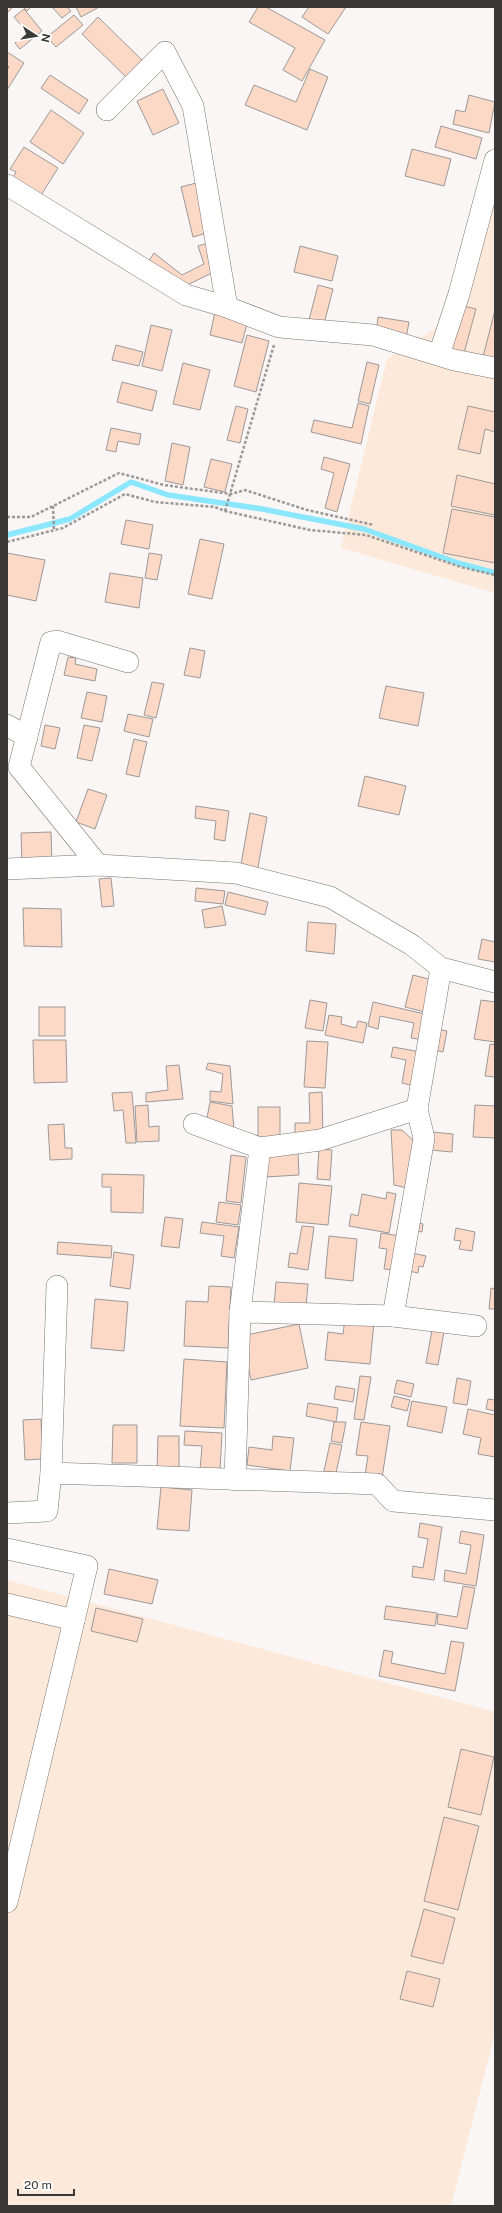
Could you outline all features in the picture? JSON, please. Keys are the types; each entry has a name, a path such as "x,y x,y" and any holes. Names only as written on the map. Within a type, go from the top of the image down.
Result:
{"street":[{"path":"107,110 165,52 193,106 227,307"},
{"path":"439,355 459,294 495,160"},
{"path":"7,184 186,295 227,307 280,327 373,335 439,355 495,368"},
{"path":"98,866 19,767 51,642 57,641 128,662"},
{"path":"7,725 27,737"},
{"path":"7,869 98,866 236,873 330,897 412,946 441,968 495,982"},
{"path":"393,1316 424,1138 417,1109 441,968"},
{"path":"194,1124 260,1148 320,1140 417,1109"},
{"path":"235,1480 240,1312 260,1148"},
{"path":"7,1513 47,1511 51,1473 57,1286"},
{"path":"240,1312 393,1316 476,1326"},
{"path":"51,1473 377,1484 393,1501 495,1510"},
{"path":"7,1549 87,1566 7,1902"},
{"path":"7,1604 74,1620"}],"path":[{"path":"225,511 280,327"},
{"path":"7,517 31,517 119,473 164,485 231,494 245,490 307,510 374,525"},
{"path":"7,542 63,528 125,494 155,502 215,507 225,511 310,530 366,535 461,567 495,575"},
{"path":"53,506 54,530"}],"shaded area":[{"path":"495,155 495,593 341,548 387,359 452,318"},
{"path":"7,1580 495,1712 495,2032 451,2206 7,2206"}],"building":[{"path":"7,7 13,7 7,13"},
{"path":"23,7 31,7 27,11"},
{"path":"52,7 67,7 71,11 62,18"},
{"path":"76,7 99,7 81,17"},
{"path":"258,7 266,7 325,40 302,81 283,70 295,48 249,22"},
{"path":"309,7 346,7 328,34 302,17"},
{"path":"24,9 42,31 20,49 15,43 27,32 14,17"},
{"path":"74,15 83,25 56,47 47,37"},
{"path":"98,17 142,60 126,77 82,34"},
{"path":"7,52 24,63 7,90 7,70 9,67 7,65"},
{"path":"310,69 328,77 307,130 245,105 254,85 296,102"},
{"path":"50,75 88,100 79,114 41,88"},
{"path":"163,89 179,123 153,135 137,101"},
{"path":"469,95 495,102 489,133 453,124 456,110 465,112"},
{"path":"51,110 84,133 63,164 30,142"},
{"path":"441,126 482,138 476,159 435,147"},
{"path":"24,147 58,168 40,197 12,179 16,172 10,169"},
{"path":"412,149 451,159 444,186 405,176"},
{"path":"196,183 207,233 193,237 181,187"},
{"path":"211,242 218,270 181,288 148,262 154,253 182,275 204,264 198,246"},
{"path":"300,246 338,256 332,281 294,272"},
{"path":"318,285 333,289 323,328 308,324"},
{"path":"459,305 476,309 464,353 448,348"},
{"path":"495,310 495,360 483,357"},
{"path":"215,312 248,320 242,343 210,335"},
{"path":"378,317 409,322 406,338 376,333"},
{"path":"151,325 172,330 162,371 142,366"},
{"path":"247,335 269,341 256,392 234,386"},
{"path":"116,345 143,352 139,366 112,360"},
{"path":"367,362 379,365 370,404 358,401"},
{"path":"183,363 210,370 200,410 173,404"},
{"path":"122,382 157,391 152,411 117,402"},
{"path":"358,403 369,406 361,444 311,432 314,420 352,428"},
{"path":"236,406 248,409 240,443 227,440"},
{"path":"468,406 495,412 495,432 485,429 480,454 458,449"},
{"path":"111,428 141,434 139,445 118,441 116,452 106,450"},
{"path":"172,443 190,447 183,485 165,481"},
{"path":"324,457 350,464 337,512 325,508 334,473 321,469"},
{"path":"211,459 232,464 225,492 204,487"},
{"path":"457,475 495,484 495,515 451,506"},
{"path":"452,509 495,517 495,563 443,553"},
{"path":"126,520 153,525 149,549 121,544"},
{"path":"200,539 224,544 212,599 188,594"},
{"path":"7,553 45,560 36,601 7,595"},
{"path":"149,553 162,555 157,580 145,578"},
{"path":"110,573 143,578 139,608 105,602"},
{"path":"190,648 205,651 200,678 184,675"},
{"path":"68,657 76,658 75,664 97,669 95,681 64,675"},
{"path":"152,682 164,684 156,718 144,715"},
{"path":"386,686 424,693 418,726 379,718"},
{"path":"87,692 107,696 102,722 81,718"},
{"path":"128,714 153,719 149,737 124,731"},
{"path":"45,725 60,728 55,749 41,746"},
{"path":"84,725 100,728 92,761 77,758"},
{"path":"134,739 147,742 139,777 126,774"},
{"path":"365,776 406,786 399,815 358,806"},
{"path":"88,789 107,795 95,829 76,822"},
{"path":"196,806 229,811 225,841 214,839 216,821 195,818"},
{"path":"250,813 267,817 257,873 240,870"},
{"path":"51,832 52,863 22,864 21,833"},
{"path":"111,878 114,906 102,907 99,879"},
{"path":"196,888 225,891 223,904 195,901"},
{"path":"228,892 268,902 265,915 225,905"},
{"path":"222,906 226,925 205,928 202,910"},
{"path":"23,908 61,909 62,947 24,946"},
{"path":"308,922 336,924 334,954 306,951"},
{"path":"482,939 495,942 495,962 478,959"},
{"path":"413,975 436,981 429,1013 405,1007"},
{"path":"310,1000 327,1003 323,1031 305,1028"},
{"path":"481,1000 495,1002 495,1042 474,1039"},
{"path":"373,1002 429,1015 424,1040 411,1038 414,1023 380,1016 378,1029 368,1026"},
{"path":"39,1007 65,1007 65,1036 39,1036"},
{"path":"329,1015 342,1017 341,1024 356,1028 358,1021 367,1023 363,1043 325,1035"},
{"path":"438,1029 447,1031 443,1052 434,1050"},
{"path":"33,1040 66,1040 67,1082 34,1083"},
{"path":"307,1041 328,1042 325,1088 304,1087"},
{"path":"490,1044 495,1045 495,1077 485,1076"},
{"path":"393,1047 421,1052 414,1086 402,1083 406,1060 391,1057"},
{"path":"208,1063 230,1066 233,1104 210,1101 210,1091 221,1092 223,1074 206,1069"},
{"path":"179,1065 183,1099 146,1102 146,1093 168,1090 166,1066"},
{"path":"132,1092 136,1143 126,1143 123,1110 114,1111 112,1093"},
{"path":"322,1092 323,1136 295,1137 295,1123 310,1123 309,1093"},
{"path":"210,1102 232,1106 234,1129 206,1123"},
{"path":"148,1105 149,1127 159,1126 159,1141 137,1142 135,1106"},
{"path":"475,1105 495,1106 495,1138 473,1137"},
{"path":"258,1107 280,1107 280,1141 258,1141"},
{"path":"64,1124 65,1148 72,1148 72,1159 50,1160 48,1125"},
{"path":"391,1130 402,1130 416,1143 407,1188 394,1185"},
{"path":"432,1132 453,1134 452,1152 430,1150"},
{"path":"319,1149 332,1150 330,1180 317,1179"},
{"path":"298,1151 299,1175 265,1177 264,1152"},
{"path":"231,1155 246,1157 241,1203 226,1201"},
{"path":"102,1174 144,1175 143,1213 111,1212 111,1187 102,1187"},
{"path":"299,1183 332,1186 328,1225 296,1222"},
{"path":"387,1192 396,1194 389,1233 349,1226 351,1214 358,1216 362,1194 386,1199"},
{"path":"219,1202 241,1205 238,1225 216,1222"},
{"path":"165,1217 183,1219 179,1248 161,1246"},
{"path":"202,1222 239,1227 234,1258 221,1256 224,1236 200,1233"},
{"path":"413,1222 423,1224 422,1232 411,1230"},
{"path":"302,1226 314,1227 308,1270 288,1267 290,1253 297,1254"},
{"path":"456,1228 475,1232 472,1251 459,1249 461,1241 454,1240"},
{"path":"381,1233 400,1236 395,1270 384,1269 387,1249 379,1248"},
{"path":"329,1236 357,1239 353,1281 325,1278"},
{"path":"58,1242 112,1246 111,1258 57,1254"},
{"path":"114,1252 134,1255 130,1289 110,1286"},
{"path":"408,1252 426,1256 423,1267 419,1266 418,1273 409,1271"},
{"path":"276,1282 308,1284 306,1307 274,1305"},
{"path":"209,1286 231,1287 228,1348 184,1346 186,1301 208,1302"},
{"path":"491,1288 495,1289 495,1309 489,1309"},
{"path":"95,1299 128,1302 124,1351 91,1348"},
{"path":"345,1319 374,1322 370,1364 325,1360 328,1332 343,1334"},
{"path":"299,1324 308,1368 251,1380 242,1336"},
{"path":"432,1330 444,1332 438,1365 426,1363"},
{"path":"184,1359 227,1362 224,1428 180,1426"},
{"path":"360,1376 371,1377 364,1420 354,1419"},
{"path":"457,1378 471,1381 467,1405 453,1403"},
{"path":"397,1380 414,1384 411,1397 394,1393"},
{"path":"336,1386 355,1389 353,1402 334,1399"},
{"path":"394,1396 410,1400 407,1411 391,1407"},
{"path":"488,1399 495,1400 495,1411 486,1409"},
{"path":"412,1401 447,1407 442,1433 407,1426"},
{"path":"308,1403 338,1408 336,1422 306,1416"},
{"path":"468,1409 495,1415 495,1457 478,1454 481,1438 463,1434"},
{"path":"41,1419 43,1459 25,1460 23,1420"},
{"path":"334,1422 346,1422 342,1443 331,1441"},
{"path":"361,1422 390,1426 382,1478 365,1475 368,1456 356,1455"},
{"path":"113,1425 137,1425 137,1463 112,1463"},
{"path":"185,1431 222,1433 220,1471 200,1470 202,1446 184,1445"},
{"path":"158,1436 179,1436 179,1470 157,1470"},
{"path":"273,1436 294,1438 290,1471 247,1465 249,1447 272,1450"},
{"path":"330,1443 342,1445 336,1473 324,1471"},
{"path":"161,1487 192,1490 189,1531 157,1529"},
{"path":"420,1523 442,1527 434,1580 412,1577 413,1566 423,1568 428,1539 418,1537"},
{"path":"461,1531 484,1535 476,1586 444,1581 445,1570 466,1574 471,1545 459,1543"},
{"path":"109,1569 158,1580 152,1604 104,1594"},
{"path":"463,1586 475,1588 467,1629 437,1624 438,1614 457,1617"},
{"path":"386,1606 437,1613 435,1626 384,1619"},
{"path":"96,1608 143,1619 137,1642 91,1631"},
{"path":"451,1641 464,1643 455,1691 379,1676 384,1650 393,1652 391,1663 445,1674"},
{"path":"461,1749 494,1757 481,1815 448,1807"},
{"path":"444,1817 479,1826 458,1910 424,1901"},
{"path":"424,1909 455,1918 443,1964 411,1956"},
{"path":"407,1971 440,1979 433,2007 400,1999"}],"waterway":[{"path":"7,535 70,519 131,482 168,495 262,509 364,529 458,563 495,573"}]}
